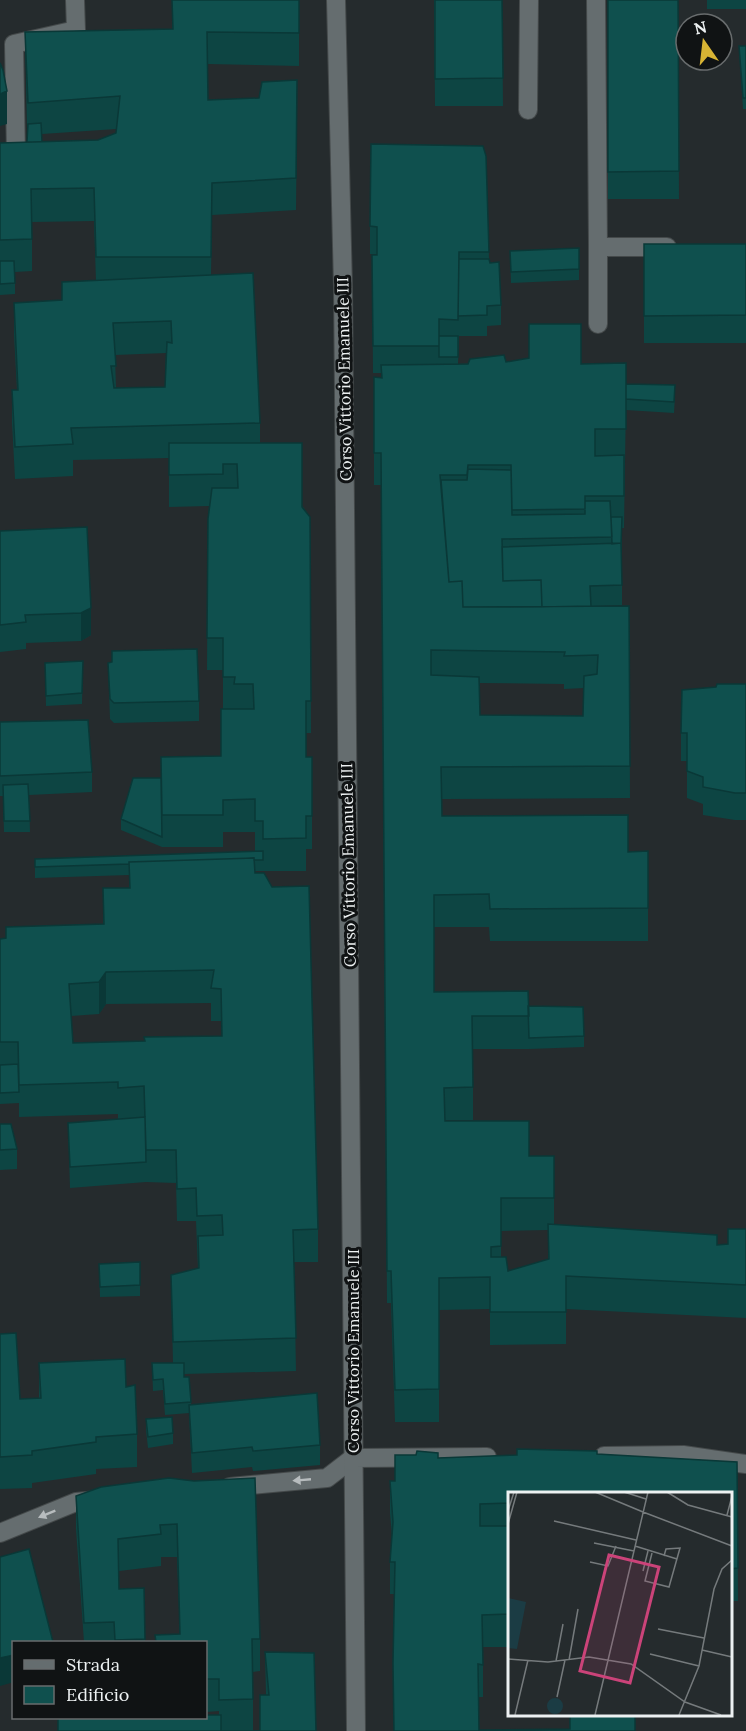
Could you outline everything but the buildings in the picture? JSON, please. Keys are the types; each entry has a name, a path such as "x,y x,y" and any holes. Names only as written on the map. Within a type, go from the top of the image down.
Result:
{"street":[{"path":"0,157 16,156 14,44 75,30 75,0"},
{"name":"Corso Vittorio Emanuele III","path":"336,0 344,311 356,1731"},
{"path":"528,110 529,0"},
{"path":"596,0 598,324"},
{"path":"598,247 689,247"},
{"path":"589,1456 683,1455 746,1464"},
{"path":"208,1489 327,1478 353,1458 507,1457"},
{"path":"0,1533 76,1502 112,1498"}]}
